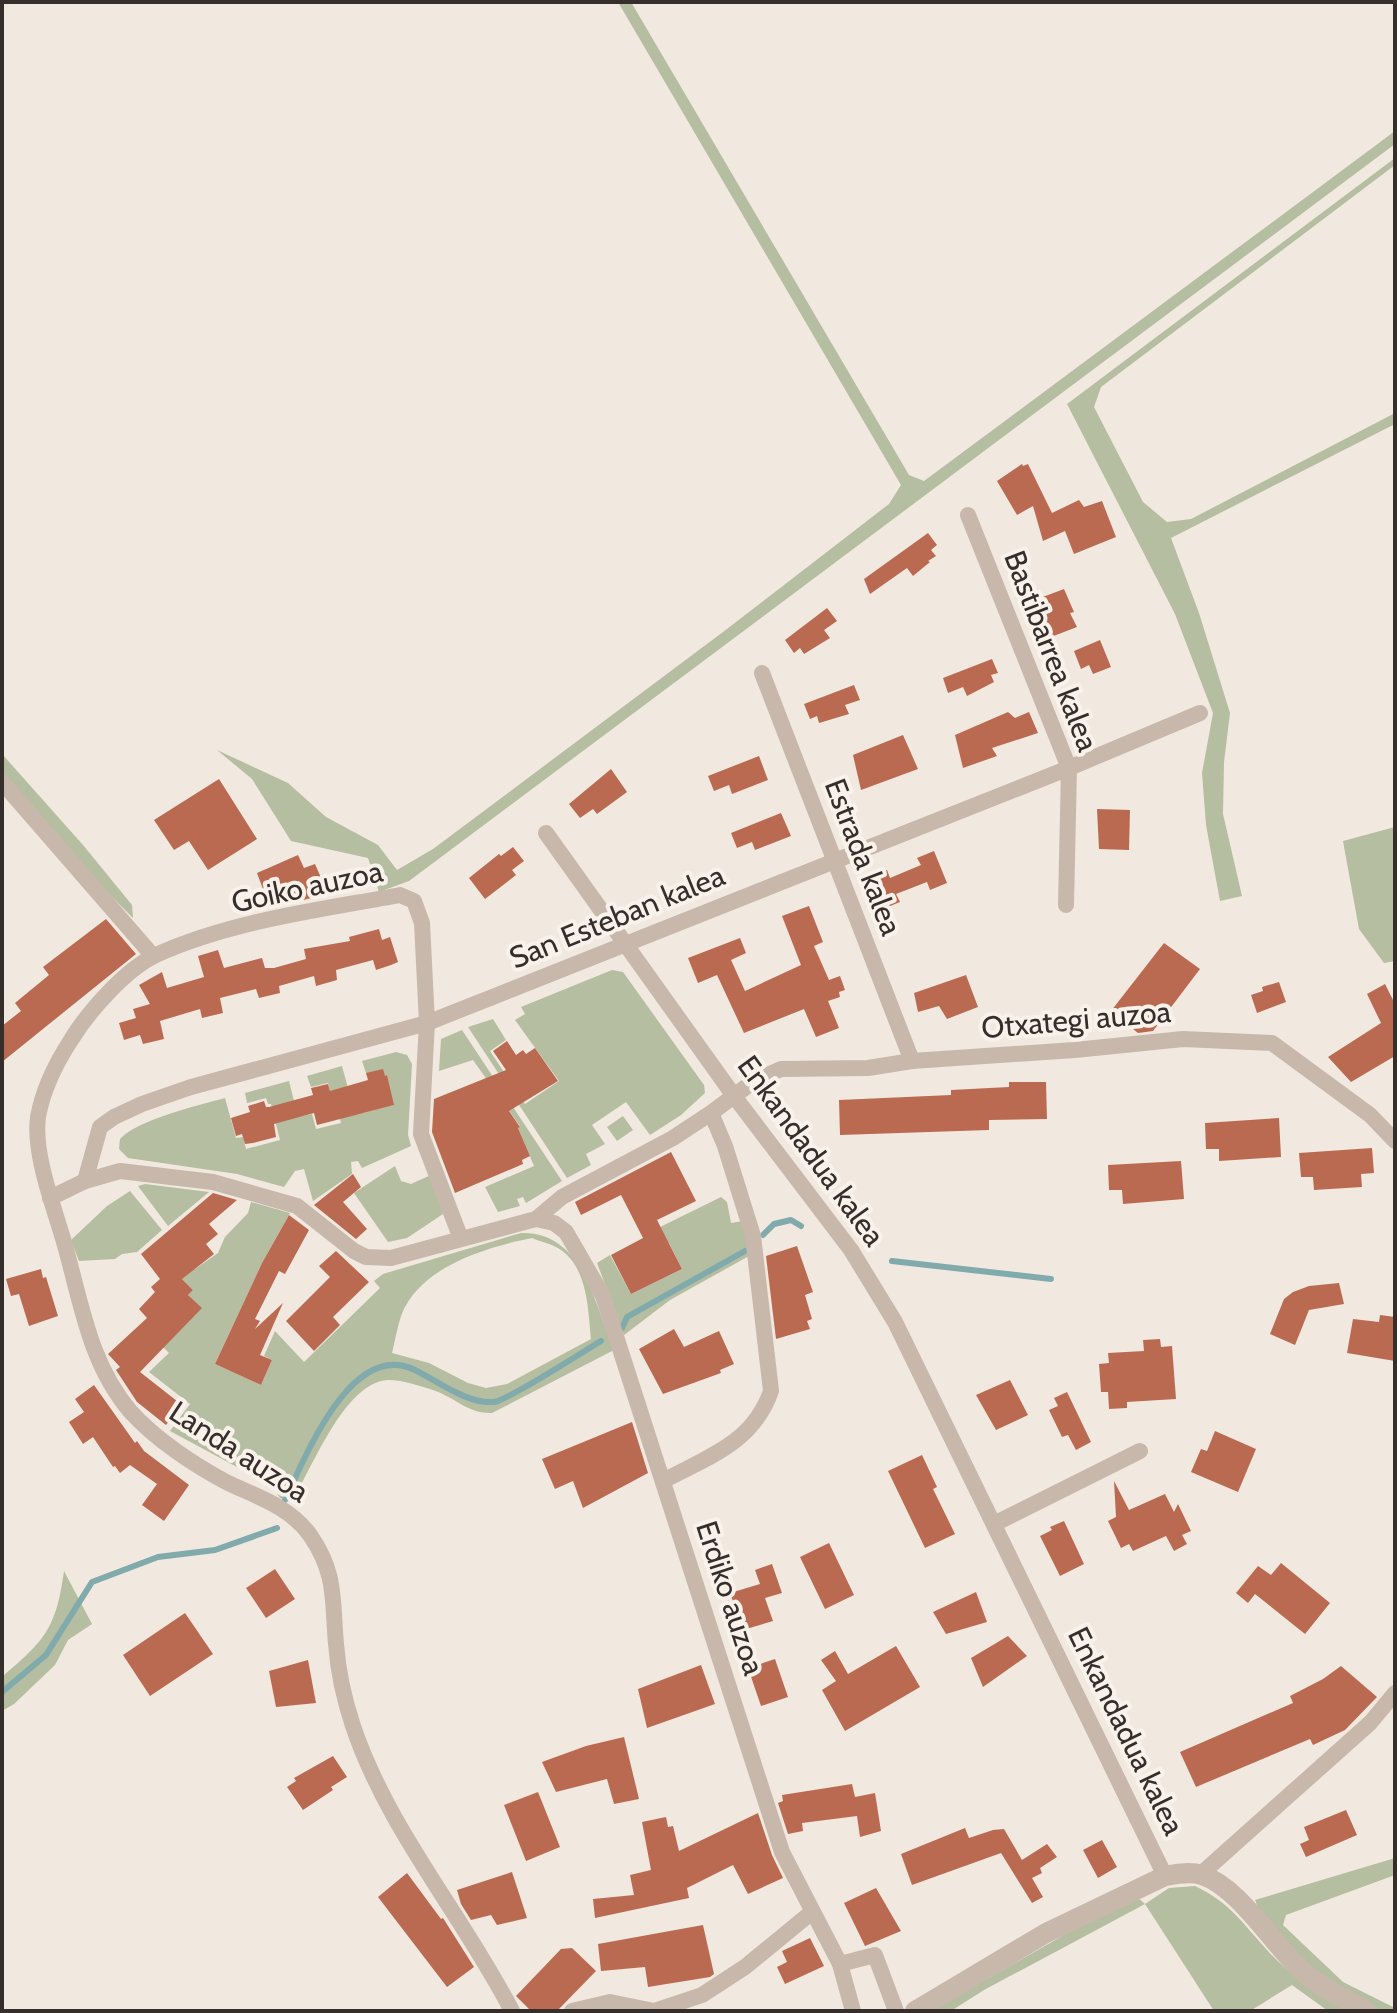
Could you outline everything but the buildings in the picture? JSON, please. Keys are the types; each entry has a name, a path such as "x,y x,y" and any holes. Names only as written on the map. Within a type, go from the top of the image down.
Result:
{"street":[{"name":"Bastibarrea kalea","path":"968,515 1069,768 1066,905"},
{"name":"Estrada kalea","path":"762,673 912,1061"},
{"name":"San Esteban kalea","path":"85,1181 96,1133 114,1117 191,1087 427,1023 1200,713"},
{"path":"2,782 153,956"},
{"name":"Enkandadua kalea","path":"546,833 734,1096 851,1250 888,1310 1165,1876"},
{"name":"Goiko auzoa","path":"50,1198 42,1169 38,1118 53,1069 79,1026 106,994 153,956 252,924 400,895 414,901 422,923 427,1023 421,1134 461,1239"},
{"name":"Otxategi auzoa","path":"734,1096 754,1081 781,1069 868,1068 912,1061 1183,1039 1272,1043 1370,1115 1395,1141"},
{"path":"50,1198 85,1181 120,1171 213,1182 297,1206 354,1251 378,1259 391,1258 536,1219 562,1197 673,1138 734,1096"},
{"path":"663,1481 728,1447 749,1431 764,1411 771,1391 753,1236 725,1146 711,1113"},
{"name":"Landa auzoa","path":"50,1198 93,1349 123,1403 167,1444 225,1481 282,1507 309,1534 330,1572 342,1686 359,1740 404,1836 492,1973 512,2011"},
{"name":"Erdiko auzoa","path":"536,1219 554,1223 566,1232 603,1296 782,1852 840,1964 853,2011"},
{"path":"994,1524 1140,1451"},
{"path":"1201,1874 1370,1723 1395,1693"},
{"path":"915,2011 1046,1933 1165,1876 1201,1874 1235,1898 1300,1970 1366,2011"},
{"path":"572,2011 610,2002 654,2011 702,1995 745,1967 812,1912"},
{"path":"840,1964 875,1955 896,2011"}],"green space":[{"path":"618,2 631,2 909,475 924,481 1395,131 1395,144 409,881 379,892 368,858 291,841 252,779 217,750 288,783 326,817 378,845 397,870 433,849 723,632 889,504 901,485"},
{"path":"1395,158 1395,165 1101,387 1094,407 1143,502 1167,522 1191,519 1395,413 1395,424 1171,538 1199,613 1230,713 1224,762 1223,814 1242,896 1220,901 1206,825 1202,773 1213,713 1175,614 1067,404"},
{"path":"2,754 132,905 133,918 93,878 2,772"},
{"path":"1395,827 1395,961 1384,963 1359,929 1343,841"},
{"path":"612,970 623,972 704,1085 705,1093 681,1115 650,1135 626,1102 592,1125 605,1144 586,1154 591,1165 567,1178 468,1027 493,1019 506,1040 490,1051 525,1104 559,1081 515,1020 525,1014 521,1007"},
{"path":"462,1030 562,1181 526,1203 523,1197 517,1199 520,1206 498,1212 485,1187 534,1166 518,1128 520,1126 473,1060 439,1071 441,1039"},
{"path":"396,1052 407,1055 412,1064 408,1135 411,1146 362,1168 358,1161 351,1162 352,1174 313,1201 304,1169 295,1171 284,1187 237,1174 128,1158 119,1149 120,1139 140,1126 225,1098 236,1138 243,1137 246,1149 280,1140 271,1104 266,1098 247,1103 245,1093 289,1081 298,1117 312,1114 316,1129 341,1123 328,1083 311,1087 307,1076 342,1066 352,1103 363,1113 393,1105 387,1076 366,1073 362,1061"},
{"path":"623,1116 633,1130 617,1141 607,1127"},
{"path":"395,1166 401,1181 411,1184 431,1175 443,1214 407,1238 388,1242 354,1193"},
{"path":"145,1184 209,1192 168,1226 138,1186"},
{"path":"130,1191 162,1230 137,1252 122,1254 115,1259 79,1261 71,1240 107,1206"},
{"path":"721,1197 727,1202 731,1223 743,1221 749,1256 670,1300 624,1335 597,1263 610,1255 631,1294 682,1269 669,1243 648,1233"},
{"path":"251,1202 290,1213 262,1263 215,1364 261,1385 272,1360 264,1356 275,1331 304,1362 380,1288 374,1281 383,1274 521,1233 542,1236 559,1244 572,1257 592,1292 614,1350 492,1413 475,1411 439,1392 409,1383 388,1380 372,1385 357,1395 344,1411 291,1502 280,1498 272,1486 170,1431 190,1404 149,1372 169,1353 163,1347 201,1308 188,1295 193,1290 173,1270 195,1269 218,1253 225,1237 248,1213","holes":["532,1238 561,1250 577,1268 585,1291 591,1339 507,1384 486,1388 468,1383 429,1363 392,1353 401,1316 423,1284 456,1262 495,1247"]},
{"path":"64,1571 92,1624 68,1640 55,1665 14,1704 2,1711 2,1677 29,1653 46,1632 57,1607"},
{"path":"1395,1858 1395,1875 1286,1915 1283,1925 1343,1982 1395,2008 1395,2011 1379,2011 1317,1973 1262,1918 1255,1900"},
{"path":"1195,1886 1218,1899 1235,1914 1286,1968 1346,2011 1328,2011 1292,1985 1250,2011 1214,2011 1145,1904 1169,1888"},
{"path":"1137,1897 1145,1904 984,1990 951,2011 931,2011 1092,1919"}],"waterway":[{"path":"763,1235 774,1224 791,1220 801,1226"},
{"path":"622,1328 627,1317 745,1251"},
{"path":"892,1261 1051,1279"},
{"path":"285,1500 318,1432 351,1386 370,1371 392,1365 415,1370 463,1396 494,1402 529,1385 601,1341"},
{"path":"2,1692 46,1655 92,1582 158,1557 215,1550 277,1528"}]}
